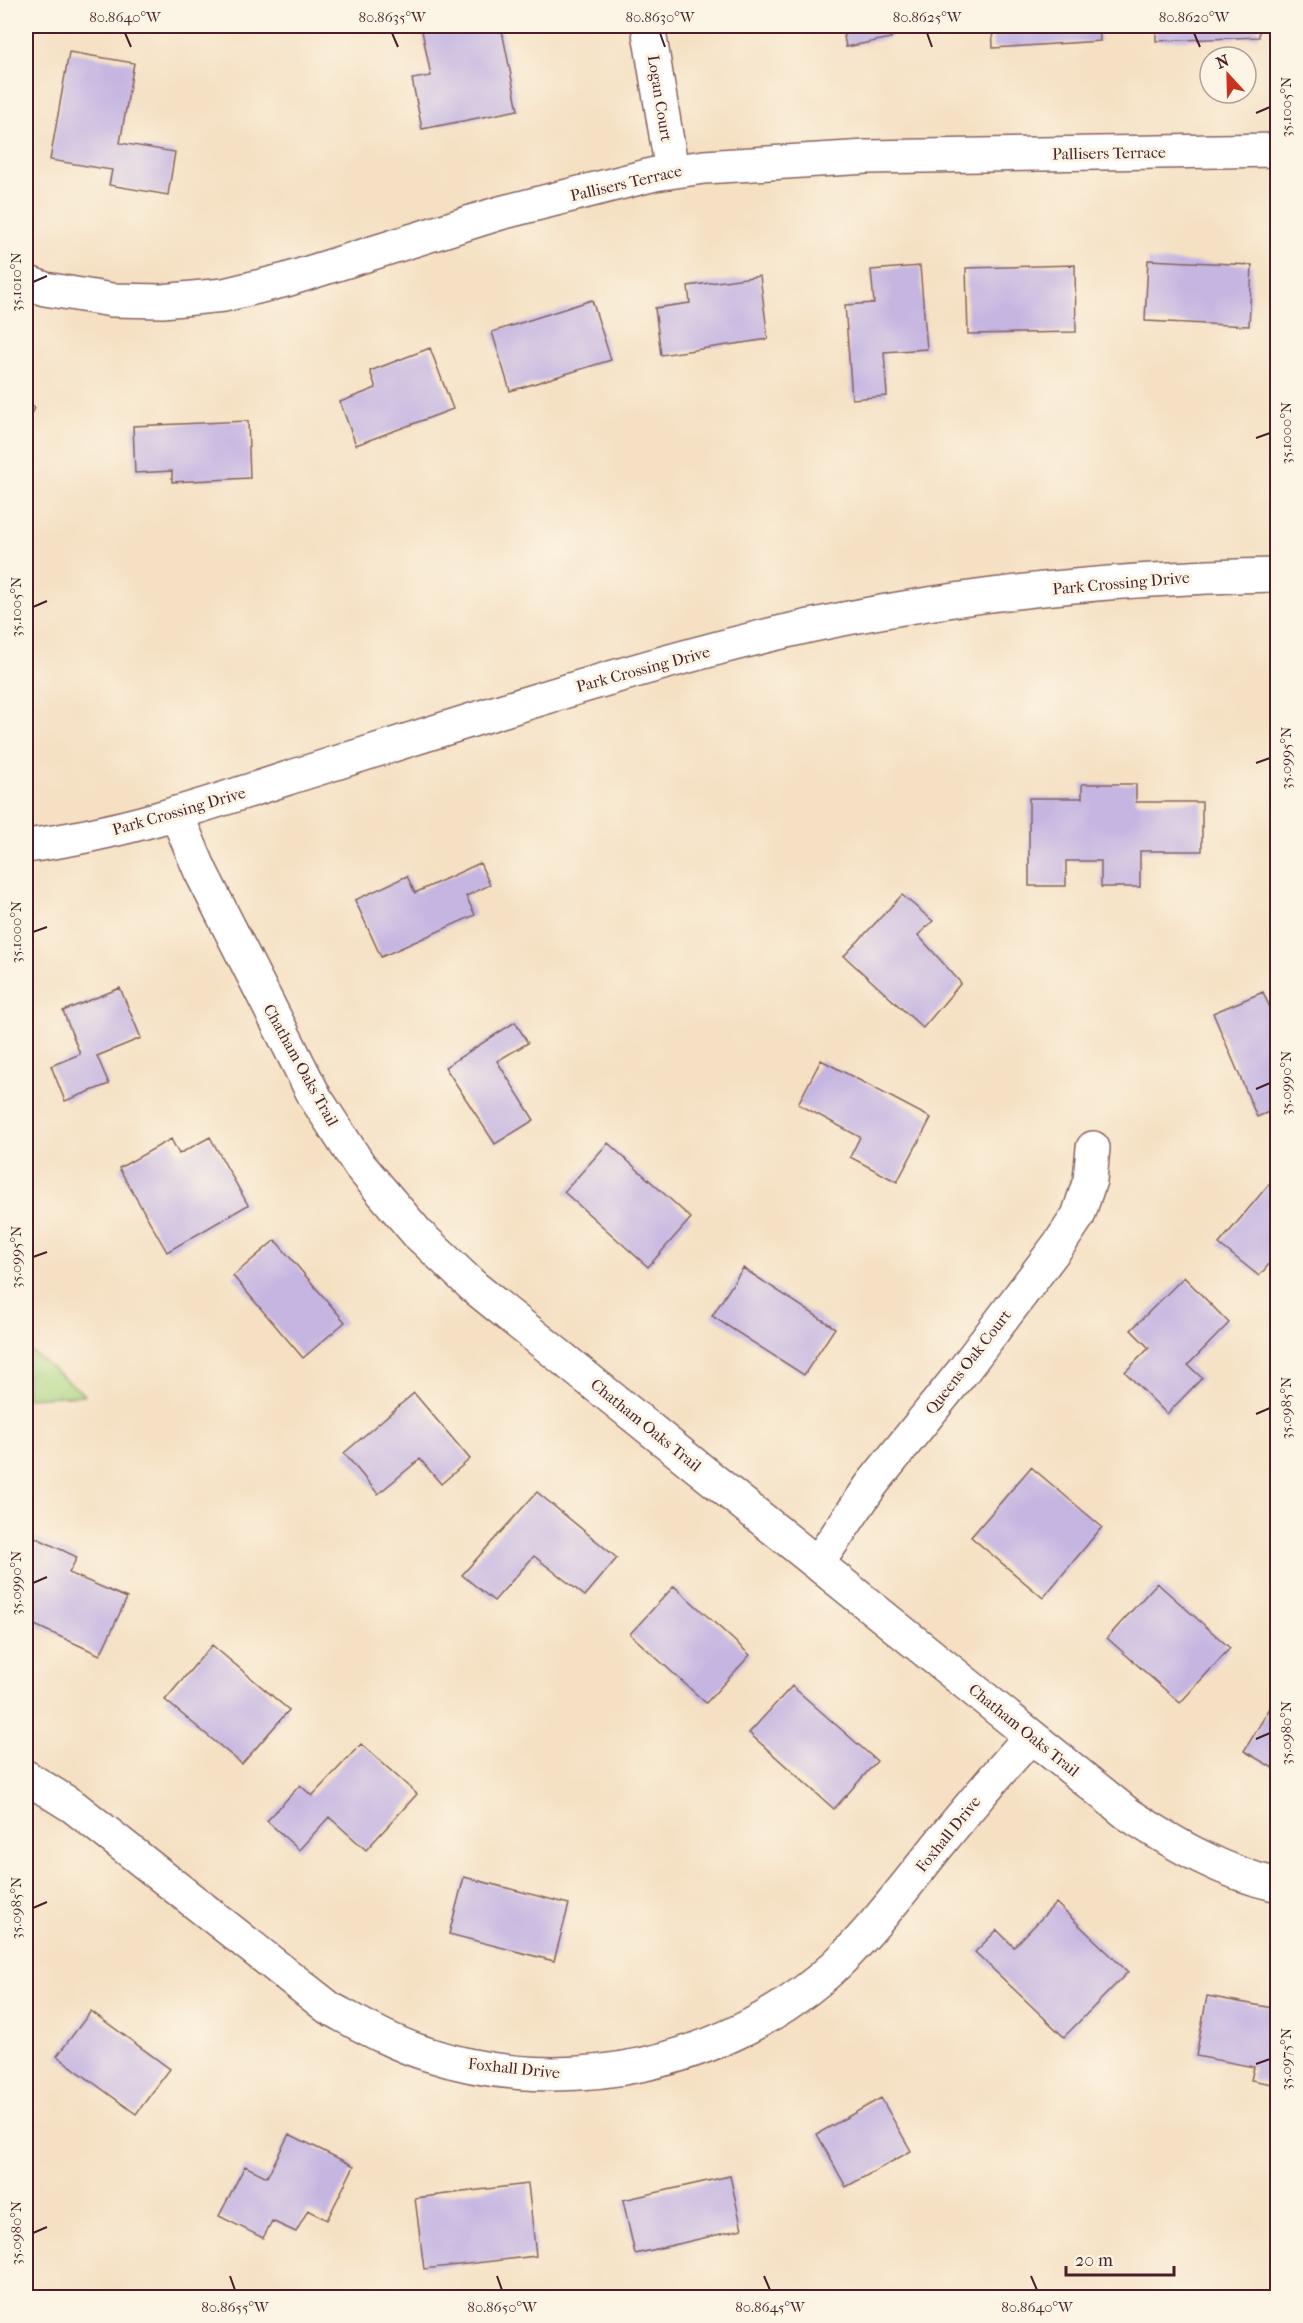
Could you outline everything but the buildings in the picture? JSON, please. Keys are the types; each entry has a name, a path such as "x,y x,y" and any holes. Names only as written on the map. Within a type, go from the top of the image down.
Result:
{"street":[{"name":"Logan Court","path":"648,26 672,171"},
{"name":"Pallisers Terrace","path":"26,282 45,289 112,300 162,301 224,295 286,280 500,213 655,174 704,167 867,157 1278,150"},
{"name":"Park Crossing Drive","path":"26,846 98,834 176,813 626,672 778,633 936,603 1062,588 1195,577 1278,575"},
{"name":"Chatham Oaks Trail","path":"176,813 200,870 315,1097 360,1166 417,1233 474,1287 1128,1814 1177,1846 1235,1872 1278,1885"},
{"name":"Queens Oak Court","path":"817,1564 872,1484 963,1371 1078,1216 1090,1180 1093,1148"},
{"name":"Foxhall Drive","path":"26,1777 74,1807 329,2007 374,2033 427,2054 485,2069 576,2074 643,2066 703,2047 742,2029 792,2000 836,1964 886,1910 962,1815 1030,1736"}],"green space":[{"path":"26,1347 85,1395 26,1398"}]}
